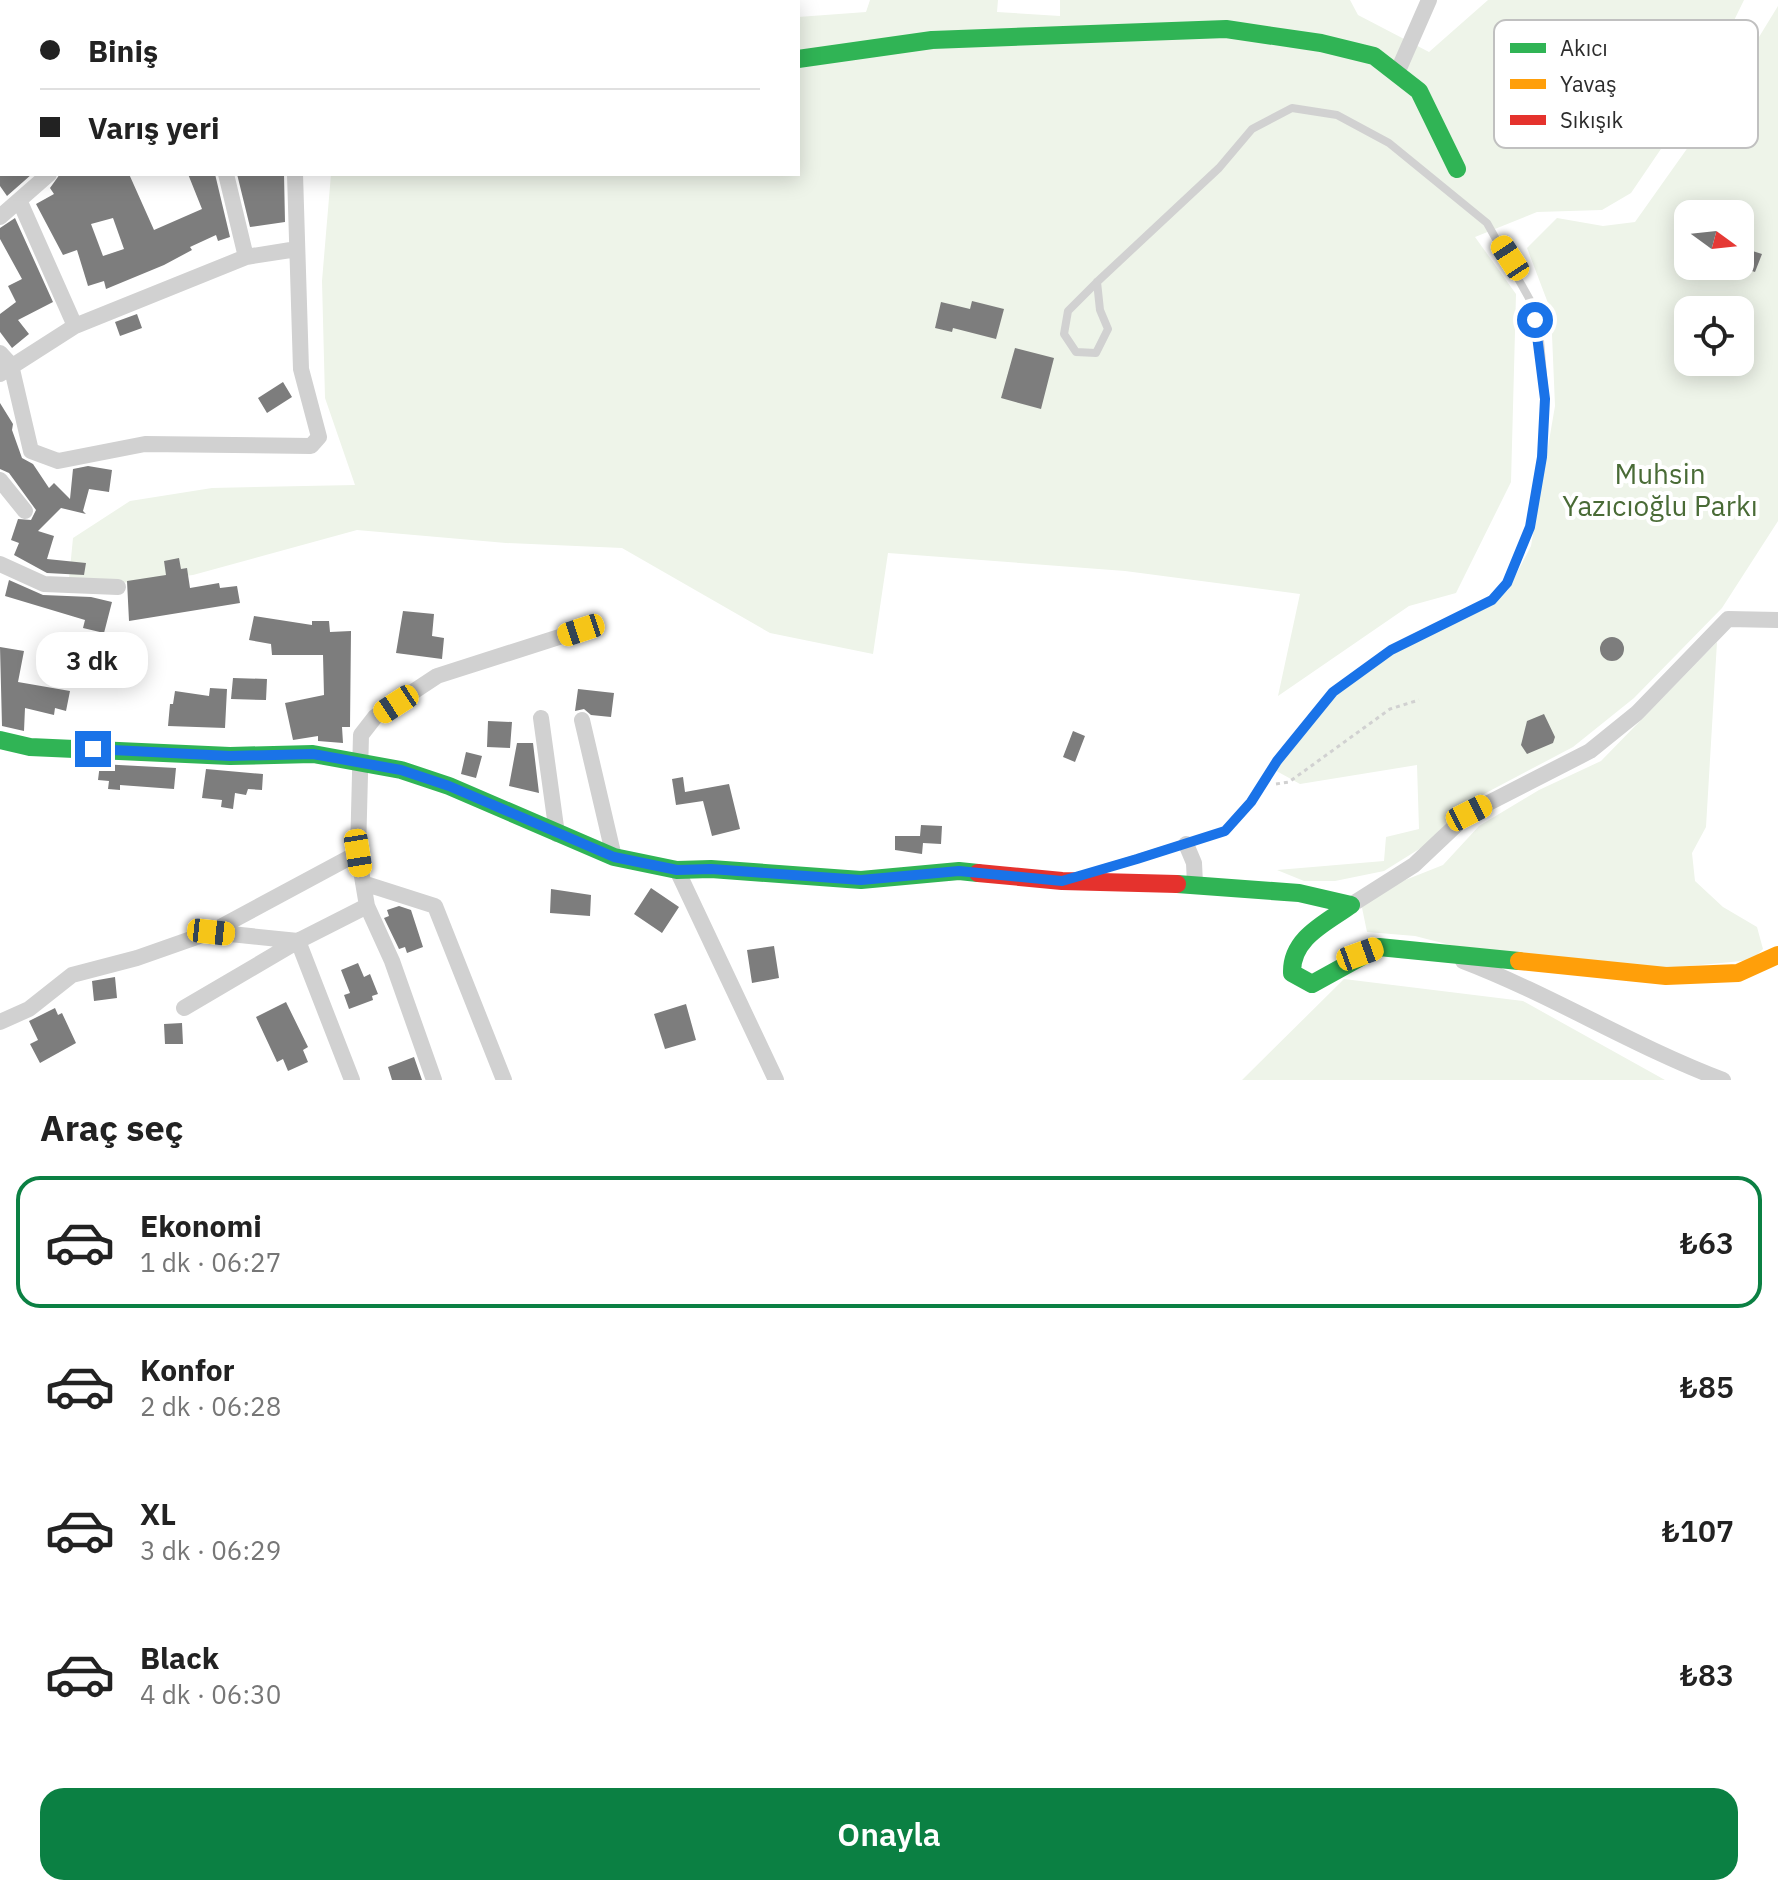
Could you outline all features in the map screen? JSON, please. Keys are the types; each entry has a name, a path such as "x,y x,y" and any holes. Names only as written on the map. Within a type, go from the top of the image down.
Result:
{"street":[{"path":"1397,73 1429,0"},
{"path":"800,59 932,40 1226,29 1321,43 1374,56 1419,91 1457,169"},
{"path":"0,217 47,176"},
{"path":"226,176 246,257"},
{"path":"295,176 301,369 319,437 311,446 145,444 58,461 31,451 4,364 75,326 246,257 297,249"},
{"path":"20,202 75,326"},
{"path":"0,480 25,511"},
{"path":"0,564 44,584 91,589 118,587"},
{"path":"1778,620 1728,619 1637,713 1590,751 1469,813 1414,865 1351,905 1294,948 1289,960 1292,973 1312,984 1323,980 1360,954 1379,947 1666,976 1738,973 1778,955"},
{"path":"434,1080 392,961 367,906 358,853 363,763 361,735 375,717 437,676 581,630"},
{"path":"541,718 557,834"},
{"path":"582,720 614,857"},
{"path":"0,740 30,747 230,756 313,754 401,770 449,786 614,857 677,870 711,869 861,880 959,871 1062,881 1195,884 1299,893 1351,905"},
{"path":"1186,844 1194,863 1195,884"},
{"path":"0,1022 29,1009 72,975 137,958 211,932 358,853"},
{"path":"677,870 776,1080"},
{"path":"363,883 435,906 504,1080"},
{"path":"184,1008 298,941 367,906"},
{"path":"211,932 298,941"},
{"path":"298,941 352,1080"},
{"path":"1442,953 1521,983 1608,1029 1723,1080"}],"lane":[{"path":"1062,881 1225,831 1333,692 1391,650 1492,600 1507,583 1530,527 1542,457 1542,364 1530,300 1510,258 1487,223 1389,143 1337,115 1292,108 1252,129 1219,168 1097,282 1068,311 1064,334 1076,352 1096,353 1108,329 1100,310 1097,282"}],"path":[{"path":"1261,787 1289,782 1381,715 1419,700"}],"green space":[{"path":"870,0 998,0 997,12 1060,16 1060,0 1350,0 1358,15 1429,52 1488,0 1744,0 1734,20 1494,20 1494,148 1662,148 1631,193 1602,210 1537,212 1475,237 1516,294 1511,482 1456,593 1409,606 1278,696 1300,594 1125,571 888,553 873,654 770,633 622,548 506,543 357,530 193,575 68,589 73,538 130,501 212,488 355,485 325,398 322,281 331,176 800,176 800,17 866,12"},
{"name":"Muhsin Yazıcıoğlu Parkı","path":"1778,6 1778,521 1722,608 1634,698 1573,747 1465,804 1424,846 1384,871 1335,881 1304,881 1277,870 1384,861 1386,837 1419,829 1417,765 1300,784 1271,768 1315,708 1413,635 1475,613 1508,590 1531,546 1555,406 1551,311 1527,248 1557,218 1603,226 1635,222 1687,148 1758,148 1758,39"},
{"path":"1717,642 1706,827 1692,853 1695,881 1723,907 1757,927 1763,949 1752,960 1669,968 1466,949 1415,936 1367,932 1360,898 1443,865 1479,826 1539,790 1601,761"},
{"path":"1344,979 1523,1001 1665,1080 1242,1080"}],"building":[{"path":"0,176 30,176 7,196 0,186"},
{"path":"59,176 130,176 154,230 202,209 189,176 215,176 230,237 218,241 216,235 190,247 192,250 164,265 106,289 104,281 88,286 77,250 63,255 36,204 54,194 50,188","holes":["113,218 124,249 103,256 91,224"]},
{"path":"237,176 284,176 285,222 250,227"},
{"path":"15,218 53,302 18,320 29,334 12,348 0,332 0,314 16,302 8,286 22,279 0,239 0,228"},
{"path":"1754,251 1762,254 1754,272"},
{"path":"972,301 1004,309 996,339 953,328 952,332 935,328 941,302 970,309"},
{"path":"137,314 142,328 120,336 115,322"},
{"path":"1015,348 1054,358 1041,409 1001,398"},
{"path":"283,382 292,397 267,413 258,398"},
{"path":"0,403 13,424 12,430 22,458 33,464 49,488 54,483 70,499 73,469 88,466 112,470 109,492 89,489 83,511 86,514 61,508 38,531 54,536 47,559 86,563 84,575 47,573 14,555 19,543 11,540 18,519 31,520 36,510 9,473 0,469"},
{"path":"179,558 181,569 187,568 190,588 219,583 220,588 237,586 240,603 129,621 127,581 166,575 164,561"},
{"path":"9,580 43,595 91,597 112,602 104,633 83,628 85,620 5,596"},
{"path":"403,611 434,614 432,636 444,638 442,659 396,653"},
{"path":"254,616 312,625 312,621 329,621 330,632 351,631 350,727 342,727 343,743 318,741 318,736 293,740 285,703 324,695 323,655 272,655 271,644 249,640"},
{"path":"1612,637 1623,644 1624,649 1617,660 1612,661 1601,654 1600,649 1607,638"},
{"path":"0,647 24,651 18,682 70,691 66,711 55,708 54,715 25,708 24,731 2,726"},
{"path":"233,678 267,679 266,700 231,699"},
{"path":"210,688 227,689 225,728 168,726 175,691 209,696"},
{"path":"578,689 614,693 611,717 591,715 584,709 575,711"},
{"path":"1544,714 1555,737 1553,743 1527,754 1521,745 1527,721"},
{"path":"488,721 512,722 510,748 487,747"},
{"path":"1073,731 1085,736 1075,762 1063,757"},
{"path":"517,743 533,743 539,793 509,786"},
{"path":"466,752 482,756 476,778 461,774"},
{"path":"100,764 176,768 174,789 120,785 120,790 108,789 109,781 98,780"},
{"path":"206,769 263,774 262,790 248,789 246,795 235,793 233,809 221,807 222,800 202,798"},
{"path":"683,777 685,792 729,784 740,829 712,836 703,801 676,805 672,779"},
{"path":"921,825 942,826 941,844 923,843 922,854 895,850 895,836 920,836"},
{"path":"651,888 679,907 662,933 634,914"},
{"path":"551,889 591,895 590,916 550,913"},
{"path":"399,906 411,910 423,947 407,953 405,947 399,949 384,918 389,916 387,910"},
{"path":"774,946 779,978 752,983 747,950"},
{"path":"358,963 364,977 370,974 378,994 372,996 373,1000 349,1009 344,995 350,993 341,970"},
{"path":"115,977 117,998 94,1001 92,981"},
{"path":"286,1002 308,1047 303,1050 308,1062 288,1071 283,1059 277,1062 256,1017"},
{"path":"686,1004 696,1040 665,1049 654,1014"},
{"path":"55,1008 58,1015 62,1013 76,1043 40,1063 30,1044 38,1040 29,1021"},
{"path":"182,1023 183,1044 165,1044 164,1024"},
{"path":"414,1057 422,1080 392,1080 388,1067"}],"traffic: fast":[{"path":"800,59 932,40 1226,29 1321,43 1374,56 1419,91 1457,169"},
{"path":"0,740 30,747 230,756 313,754 401,770 449,786 614,857 677,870 711,869 861,880 959,871 978,873"},
{"path":"1177,884 1299,893 1351,905 1321,925 1297,950 1292,973 1312,984 1379,947 1519,961"}],"traffic: slow":[{"path":"1519,961 1666,976 1738,973 1778,955"}],"traffic: jam":[{"path":"978,873 1062,881 1177,884"}],"route":[{"path":"93,749 230,756 313,754 401,770 449,786 614,857 677,870 711,869 861,880 959,871 1062,881 1137,859 1225,831 1251,802 1277,761 1333,692 1391,650 1492,600 1507,583 1530,527 1542,457 1545,399 1540,340 1535,320"}]}
